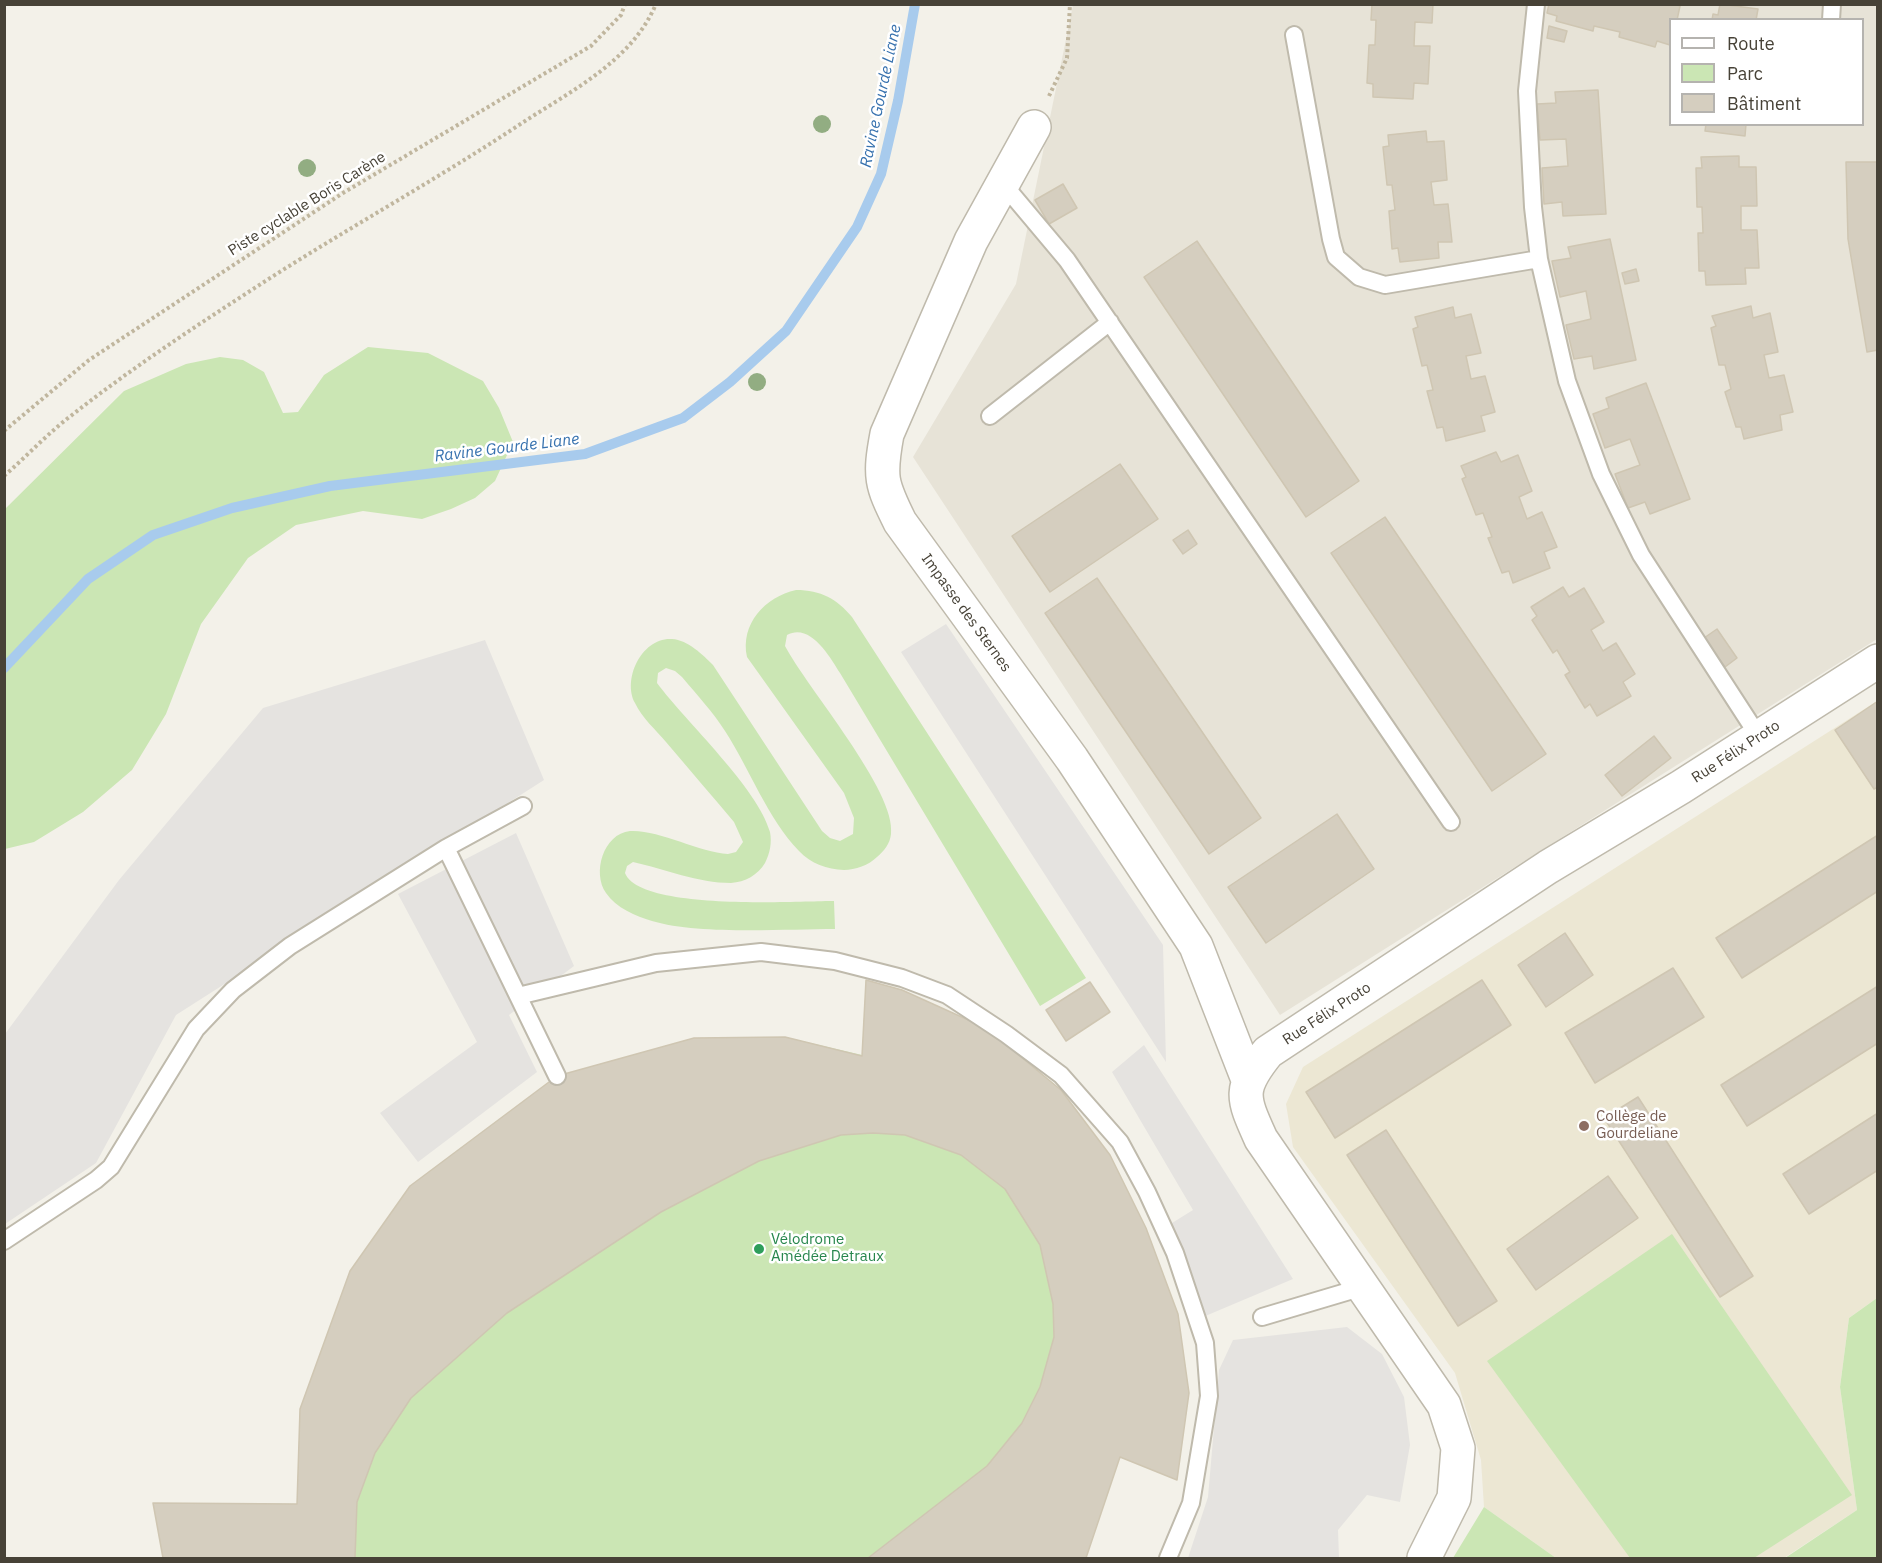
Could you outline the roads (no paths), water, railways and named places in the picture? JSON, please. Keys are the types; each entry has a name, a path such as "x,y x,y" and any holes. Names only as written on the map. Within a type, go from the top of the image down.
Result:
{"street":[{"name":"Impasse des Sternes","path":"1034,127 971,241 887,434 880,467 884,489 900,522 1072,759 1196,946 1247,1077"},
{"name":"Rue Félix Proto","path":"1247,1077 1268,1052 1548,867 1878,661"},
{"path":"1247,1077 1246,1108 1261,1139 1444,1405 1458,1448 1454,1498 1424,1558"}],"lane":[{"path":"1536,4 1527,91 1533,207 1539,259 1567,381 1601,474 1641,555 1759,737"},
{"path":"1294,35 1336,256 1359,277 1385,285 1539,259"},
{"path":"1004,185 1067,260 1451,822"},
{"path":"990,416 1110,322"},
{"path":"4,1241 96,1180 111,1167 196,1029 233,990 290,946 446,848 523,806"},
{"path":"446,848 557,1076"},
{"path":"518,996 656,963 761,952 835,961 902,978 947,995 1006,1034 1061,1075 1120,1142 1142,1182 1175,1253 1205,1343 1209,1396 1191,1503 1168,1558"},
{"path":"1262,1317 1363,1287"}],"waterway":[{"name":"Ravine Gourde Liane","path":"4,668 88,579 153,535 232,508 330,486 585,454 683,418 730,382 786,331 857,227 881,174 898,101 915,4"}],"place":[{"name":"Collège de Gourdeliane","path":"1584,1126"},
{"name":"Vélodrome Amédée Detraux","path":"759,1249"}]}
